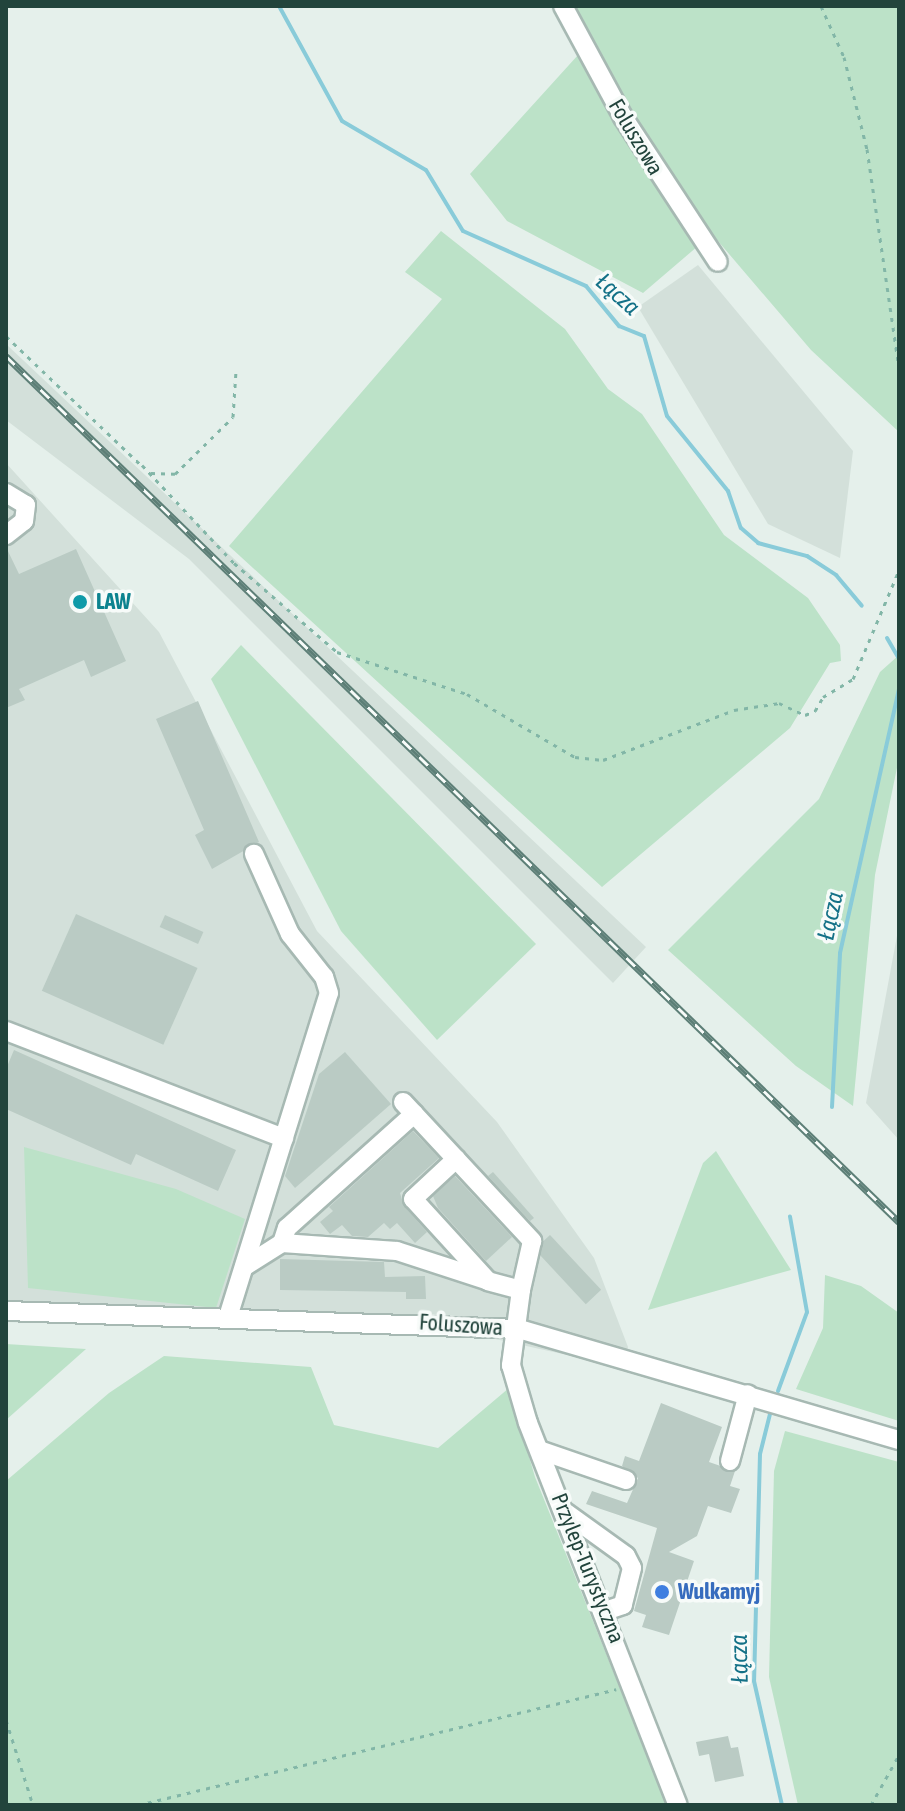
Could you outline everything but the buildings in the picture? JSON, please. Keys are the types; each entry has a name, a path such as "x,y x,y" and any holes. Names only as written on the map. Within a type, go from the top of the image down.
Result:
{"street":[{"name":"Foluszowa","path":"563,6 623,117 718,262"},
{"path":"6,493 26,505 24,521 6,535"},
{"path":"228,1317 329,993 324,977 290,934 254,854"},
{"path":"6,1031 284,1138"},
{"path":"282,1243 287,1228 408,1108 456,1159 413,1199 488,1281"},
{"name":"Przylep-Turystyczna","path":"456,1159 532,1241 521,1290 519,1329 511,1365 678,1805"},
{"path":"244,1267 282,1243 397,1251 521,1290"},
{"name":"Foluszowa","path":"6,1311 519,1329 899,1440"},
{"path":"730,1461 748,1394"},
{"path":"542,1451 626,1480"},
{"path":"565,1512 626,1556 632,1568 623,1605 606,1611"}],"path":[{"path":"821,6 844,57 867,149 899,368"},
{"path":"6,336 150,473 175,474 211,442 233,417 236,370"},
{"path":"142,465 234,563 337,652 467,694 575,757 603,760 734,710 779,703 805,715 815,711 823,697 853,679 899,570"},
{"path":"138,1805 633,1683"},
{"path":"6,1720 33,1805"},
{"path":"871,1805 899,1755"}],"shaded area":[{"path":"698,265 853,451 840,558 768,524 638,307"},
{"path":"6,344 646,947 613,983 189,559 6,420"},
{"path":"6,463 159,632 317,931 497,1122 594,1258 628,1347 622,1367 472,1334 6,1322"},
{"path":"899,925 899,1140 866,1103"}],"green space":[{"path":"570,6 899,6 899,432 811,350 712,234 643,293 507,221 470,174 588,44"},
{"path":"441,231 565,329 608,389 642,414 724,535 808,598 840,645 841,661 830,663 790,728 602,887 229,546 442,299 405,272"},
{"path":"241,645 536,944 437,1040 341,931 211,679"},
{"path":"899,655 899,758 875,875 853,1106 796,1066 668,950 819,799 880,672"},
{"path":"24,1147 176,1189 245,1219 216,1308 28,1288"},
{"path":"716,1151 791,1270 648,1310 703,1163"},
{"path":"825,1275 861,1286 899,1313 899,1421 796,1389 823,1328"},
{"path":"6,1344 86,1349 6,1420"},
{"path":"164,1356 311,1367 334,1425 438,1448 509,1388 535,1477 667,1805 6,1805 6,1481 109,1393"},
{"path":"785,1431 899,1462 899,1805 798,1805 769,1677 774,1471"}],"waterway":[{"name":"Łącza","path":"279,6 342,121 426,170 463,231 586,286 619,326 644,336 667,416 728,491 741,528 758,543 807,556 836,575 862,606"},
{"name":"Łącza","path":"887,638 899,659"},
{"name":"Łącza","path":"832,1107 840,953 899,689"},
{"name":"Łącza","path":"778,1391 807,1312 790,1217"},
{"name":"Łącza","path":"770,1414 760,1454 754,1681 782,1805"}],"railway":[{"path":"6,356 899,1222"}],"place":[{"name":"LAW","path":"80,602"},
{"name":"Wulkamyj","path":"662,1592"}]}
